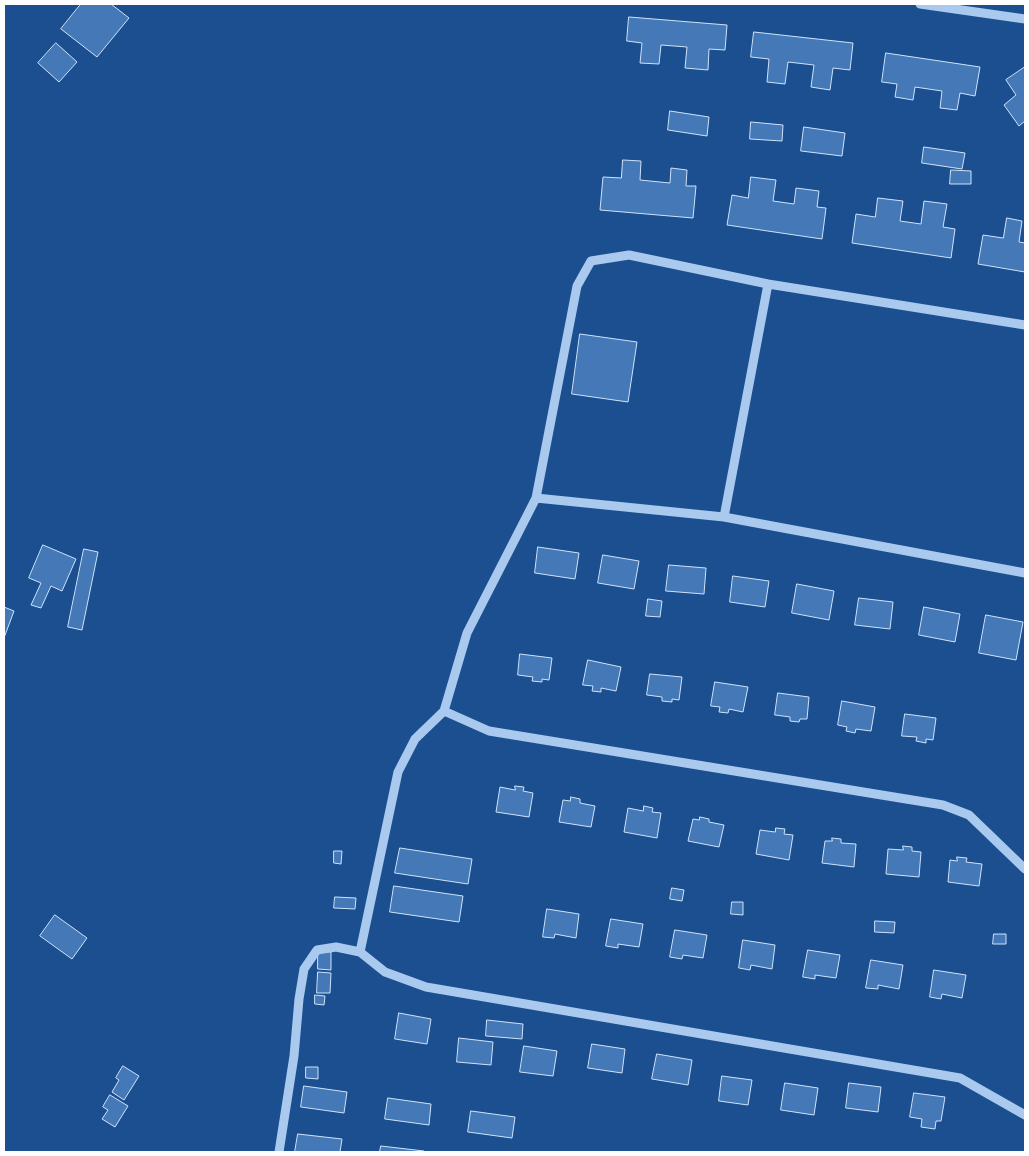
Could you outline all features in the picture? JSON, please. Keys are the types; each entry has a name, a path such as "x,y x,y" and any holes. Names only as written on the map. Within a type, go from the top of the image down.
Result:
{"lane":[{"path":"920,4 1025,19"},
{"path":"360,952 398,772 415,739 444,711 467,633 536,498 577,286 592,261 629,255 768,284 1025,326"},
{"path":"724,517 768,284"},
{"path":"536,498 724,517 1025,573"},
{"path":"444,711 489,731 943,805 969,815 1025,869"},
{"path":"280,1152 304,969 317,950 336,947 360,952 385,972 426,987 960,1078 1025,1115"}],"building":[{"path":"81,4 111,4 129,18 97,57 61,29"},
{"path":"629,17 727,25 725,50 709,49 708,70 685,68 687,47 661,45 659,64 640,63 642,43 627,41"},
{"path":"754,32 853,43 850,70 833,68 830,90 811,87 814,65 788,62 785,84 767,82 769,59 751,57"},
{"path":"56,43 77,62 59,82 38,63"},
{"path":"886,53 980,67 975,96 960,93 957,110 940,108 942,91 915,87 913,100 895,97 897,84 882,82"},
{"path":"1025,67 1025,121 1019,126 1004,105 1016,95 1006,80"},
{"path":"670,111 709,117 707,136 668,130"},
{"path":"751,122 783,125 782,141 750,139"},
{"path":"804,127 845,133 842,156 801,151"},
{"path":"924,147 965,153 962,169 922,163"},
{"path":"623,160 641,161 640,180 670,183 671,168 687,170 686,186 696,186 693,218 600,210 603,177 621,178"},
{"path":"951,170 971,171 971,184 950,184"},
{"path":"751,177 776,180 773,201 794,204 796,188 819,191 817,207 826,208 822,239 727,225 732,195 748,198"},
{"path":"878,198 903,201 900,221 921,224 924,201 947,204 943,227 955,229 951,258 852,243 856,214 875,217"},
{"path":"1007,218 1022,221 1019,242 1025,243 1025,272 978,264 983,235 1003,238"},
{"path":"580,334 637,342 628,402 572,394"},
{"path":"43,545 76,559 62,591 51,586 41,608 31,605 41,583 29,578"},
{"path":"538,547 579,553 575,579 535,573"},
{"path":"84,549 98,552 82,630 68,627"},
{"path":"603,555 639,561 634,589 598,583"},
{"path":"669,565 706,568 704,594 666,591"},
{"path":"733,576 769,581 765,607 730,602"},
{"path":"797,584 834,591 829,620 792,613"},
{"path":"859,598 893,602 890,629 855,625"},
{"path":"648,599 662,601 660,617 646,616"},
{"path":"4,607 14,611 4,638"},
{"path":"924,607 960,614 955,642 919,635"},
{"path":"986,615 1023,622 1016,660 979,653"},
{"path":"520,654 552,658 549,680 542,679 542,682 532,681 533,677 518,675"},
{"path":"588,660 621,667 616,691 601,688 601,692 592,691 593,686 583,685"},
{"path":"650,674 682,677 679,700 672,699 672,702 662,701 662,697 647,695"},
{"path":"715,682 748,687 743,712 729,709 728,713 719,712 720,707 711,706"},
{"path":"778,693 809,697 807,719 800,719 799,722 790,721 790,717 775,715"},
{"path":"842,701 875,707 871,731 856,729 855,733 846,731 847,727 838,725"},
{"path":"905,714 936,718 933,740 926,739 926,743 916,741 917,737 902,736"},
{"path":"515,786 524,787 523,791 533,793 529,817 496,812 500,787 515,790"},
{"path":"571,797 580,799 580,803 595,806 591,827 559,822 563,800 570,801"},
{"path":"644,806 653,808 652,812 661,813 657,838 624,832 628,808 643,811"},
{"path":"700,817 709,819 709,822 724,825 719,847 688,841 693,819 699,820"},
{"path":"776,828 785,829 784,834 793,835 789,860 756,854 760,830 775,832"},
{"path":"832,838 841,839 841,843 856,844 854,867 822,863 825,841 832,841"},
{"path":"903,846 912,847 912,851 921,852 919,877 886,874 888,849 903,850"},
{"path":"400,848 472,859 468,884 395,873"},
{"path":"334,851 342,851 341,864 334,863"},
{"path":"957,857 967,858 966,862 982,864 979,886 948,882 950,860 957,861"},
{"path":"394,886 463,896 459,922 390,912"},
{"path":"672,888 684,890 682,901 670,899"},
{"path":"335,897 356,898 355,909 334,908"},
{"path":"732,902 743,902 743,915 731,914"},
{"path":"547,909 579,914 576,938 555,934 554,938 543,937"},
{"path":"55,915 87,938 72,959 40,936"},
{"path":"611,919 643,924 639,947 618,944 618,948 606,946"},
{"path":"875,921 895,922 894,933 875,932"},
{"path":"675,930 707,935 703,958 683,955 682,959 670,957"},
{"path":"994,934 1006,934 1006,944 993,944"},
{"path":"743,940 775,945 772,969 751,965 750,970 739,968"},
{"path":"808,950 840,955 836,978 815,975 815,979 803,977"},
{"path":"318,951 331,952 331,970 318,969"},
{"path":"871,960 903,965 899,989 878,985 878,989 866,988"},
{"path":"934,970 966,975 962,998 942,994 941,999 930,997"},
{"path":"318,972 331,973 330,993 317,993"},
{"path":"315,995 325,996 324,1005 315,1004"},
{"path":"399,1013 431,1019 427,1044 395,1039"},
{"path":"487,1020 523,1024 522,1039 486,1036"},
{"path":"459,1038 493,1042 491,1065 457,1062"},
{"path":"592,1044 625,1049 622,1073 588,1068"},
{"path":"524,1046 557,1051 553,1076 520,1072"},
{"path":"657,1054 692,1060 688,1085 652,1079"},
{"path":"123,1066 139,1076 124,1100 112,1092 119,1080 116,1078"},
{"path":"306,1067 318,1067 318,1079 306,1078"},
{"path":"722,1076 752,1080 748,1105 719,1101"},
{"path":"785,1083 818,1088 814,1115 781,1110"},
{"path":"849,1083 881,1087 878,1112 846,1108"},
{"path":"304,1086 347,1092 344,1113 301,1107"},
{"path":"914,1093 945,1097 941,1121 936,1121 935,1129 921,1127 922,1119 910,1117"},
{"path":"110,1095 128,1106 115,1127 102,1119 108,1110 103,1107"},
{"path":"388,1098 431,1104 429,1125 385,1119"},
{"path":"471,1111 515,1117 512,1138 468,1132"},
{"path":"298,1134 342,1139 340,1152 295,1152"},
{"path":"381,1146 424,1151 424,1152 380,1152"}]}
